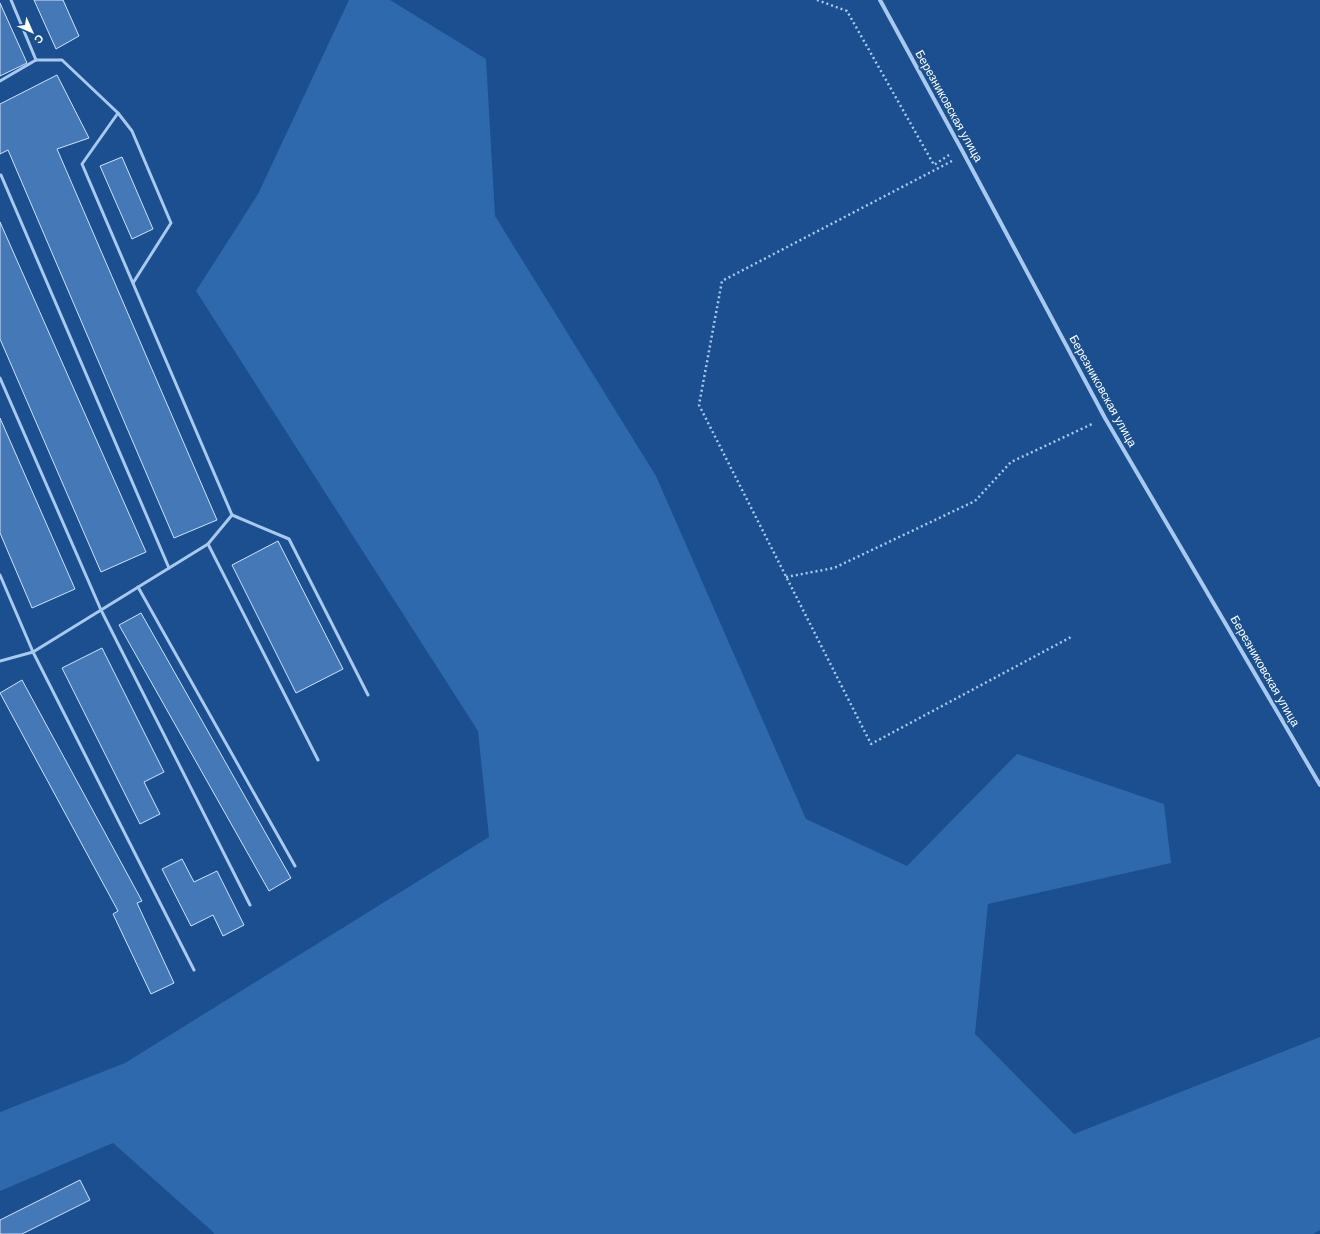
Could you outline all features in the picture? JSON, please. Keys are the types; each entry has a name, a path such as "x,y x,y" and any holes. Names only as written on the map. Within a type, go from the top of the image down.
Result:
{"street":[{"name":"Березниковская улица","path":"880,0 1105,418 1320,785"}],"lane":[{"path":"11,0 36,60"},
{"path":"0,82 36,60 62,60 118,114 132,131 170,223 133,283"},
{"path":"118,114 82,164 232,515 289,539 368,696"},
{"path":"1,175 169,568"},
{"path":"0,378 102,610 250,905"},
{"path":"0,661 33,652 208,544 232,515"},
{"path":"208,544 318,760"},
{"path":"0,576 33,652 194,970"},
{"path":"138,587 295,866"}],"path":[{"path":"817,0 847,11 934,165 961,148"},
{"path":"964,154 722,281 699,405 872,744 1071,637"},
{"path":"786,577 834,568 975,501 1011,462 1105,418"}],"shaded area":[{"path":"349,0 390,0 486,59 495,216 656,476 806,819 907,866 1017,754 1164,804 1171,863 988,904 975,1034 1074,1134 1320,1037 1320,1230 1313,1234 214,1234 113,1143 0,1191 0,1112 125,1063 489,837 478,731 196,291 258,194"}],"building":[{"path":"34,0 63,0 79,36 56,49"},
{"path":"0,3 27,63 0,76"},
{"path":"57,75 89,138 57,149 217,520 174,538 8,150 0,154 0,104"},
{"path":"122,157 153,229 132,239 100,166"},
{"path":"0,222 146,552 101,572 0,339"},
{"path":"0,418 75,589 32,608 0,533"},
{"path":"278,541 343,669 296,693 232,565"},
{"path":"141,613 291,878 269,891 119,625"},
{"path":"102,648 164,772 144,782 160,814 140,824 62,668"},
{"path":"22,680 142,901 137,903 174,983 151,994 113,914 118,911 0,693"},
{"path":"182,859 194,882 217,871 244,925 223,936 213,915 191,926 162,869"},
{"path":"80,1180 90,1200 22,1234 0,1234 0,1220"}]}
